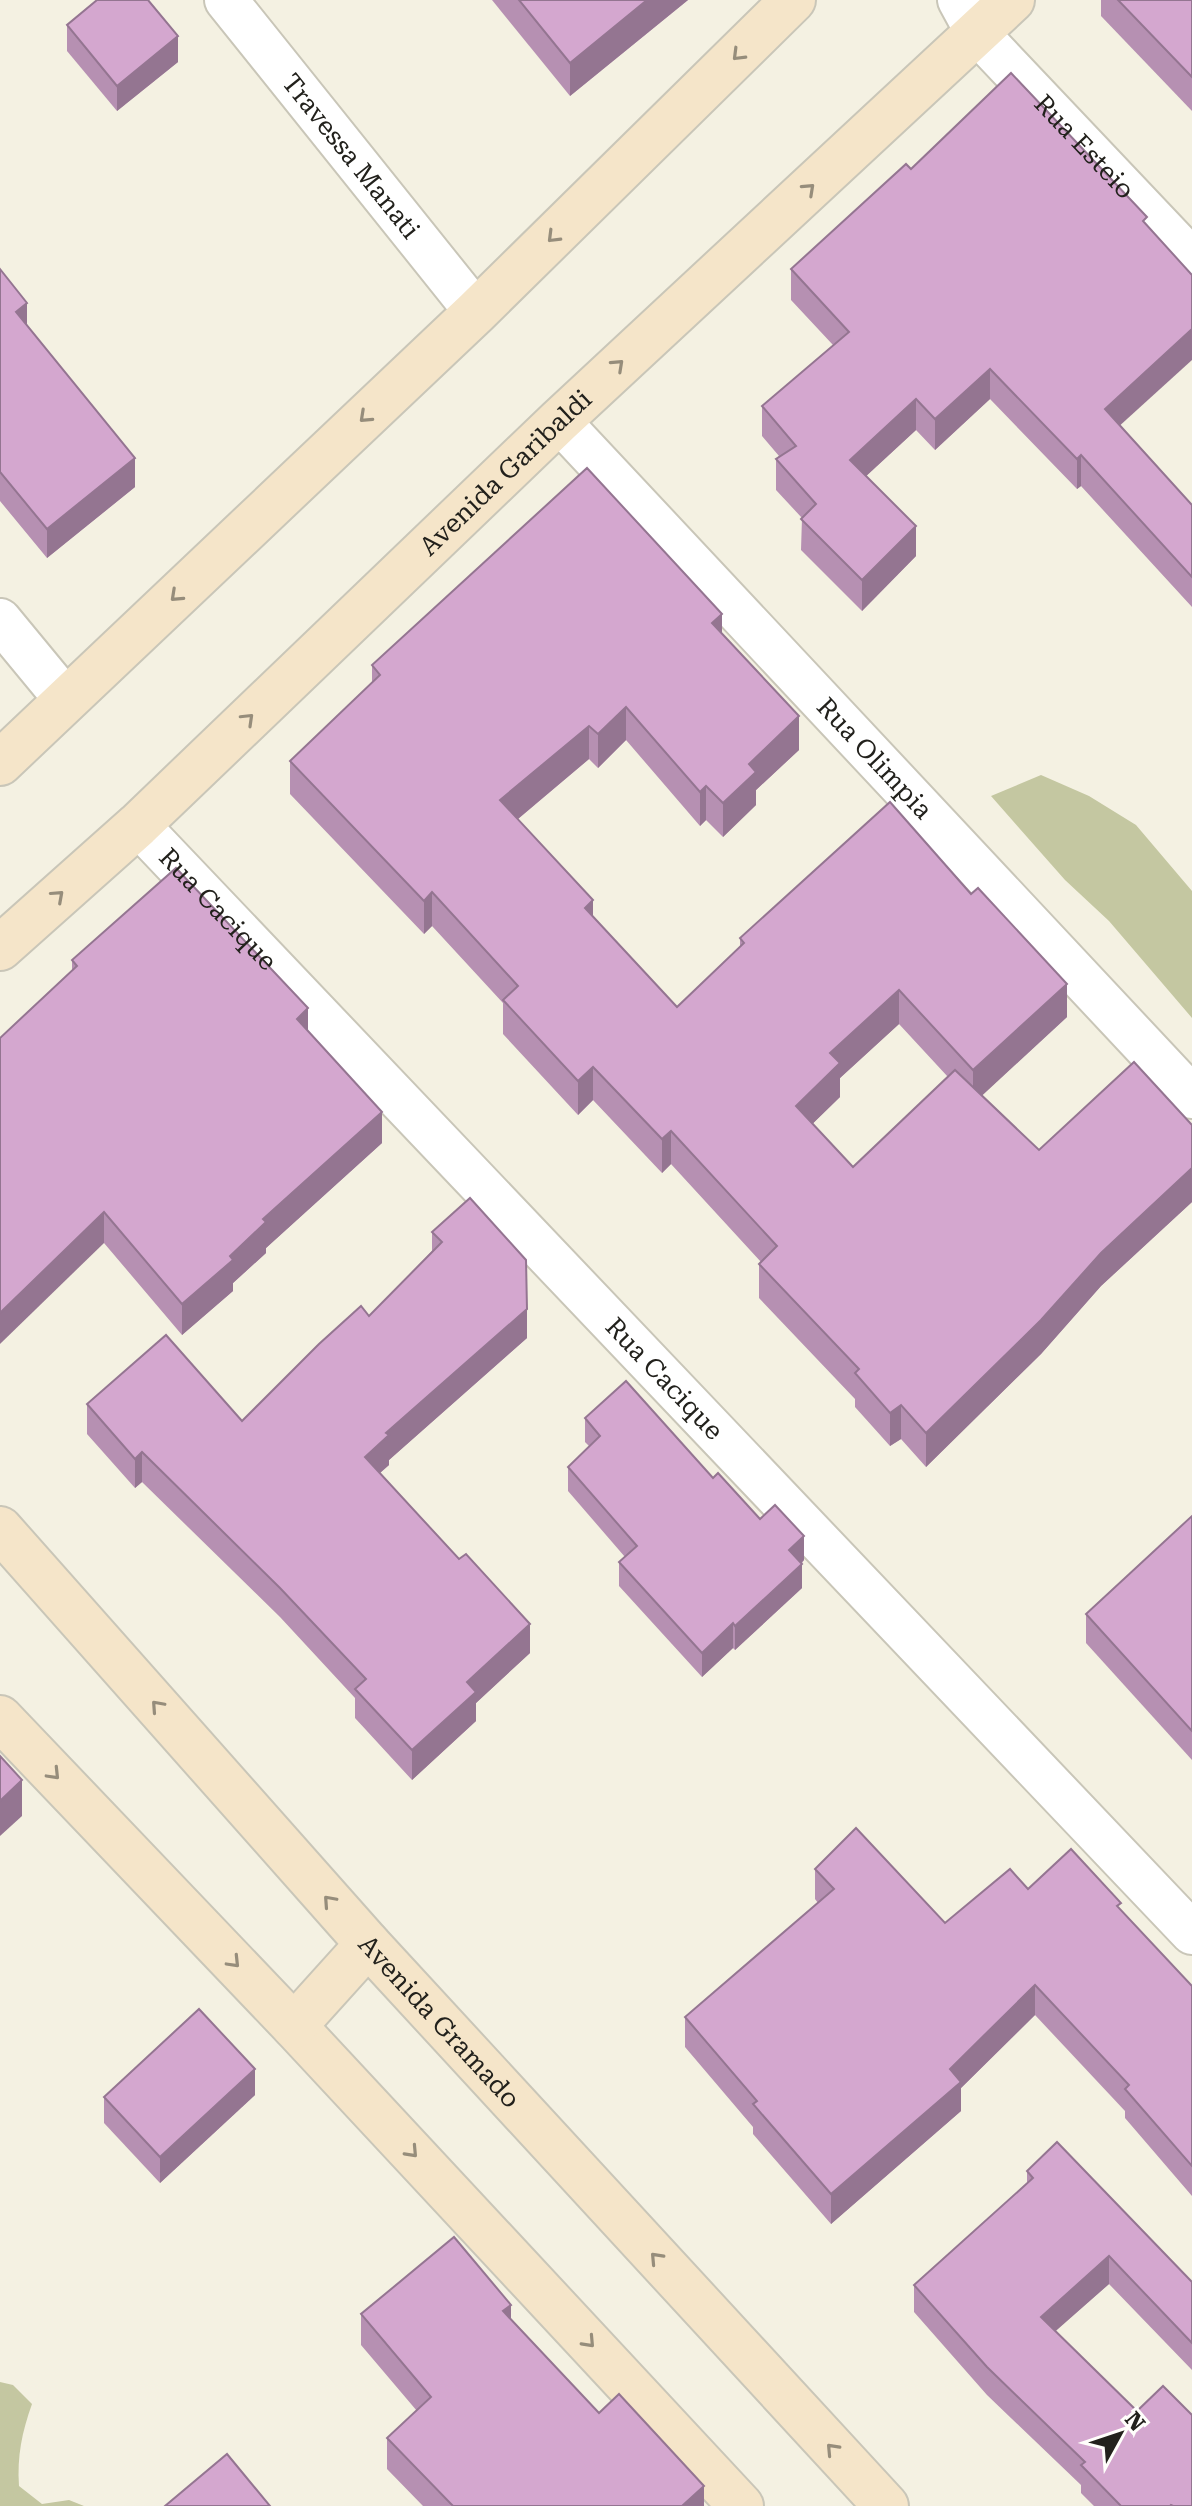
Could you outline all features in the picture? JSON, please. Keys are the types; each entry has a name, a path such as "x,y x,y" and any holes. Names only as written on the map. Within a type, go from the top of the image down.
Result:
{"main road":[{"path":"0,763 476,312 793,0"},
{"name":"Avenida Garibaldi","path":"0,948 138,825 559,421 968,17 1012,0"},
{"name":"Avenida Gramado","path":"0,1529 368,1944 872,2501"},
{"path":"0,1718 294,2026 741,2506"},
{"path":"294,2026 368,1944"}],"street":[{"name":"Travessa Manati","path":"226,0 476,312"},
{"name":"Rua Esteio","path":"968,17 1192,260"},
{"name":"Rua Olimpia","path":"559,421 1192,1097"},
{"path":"0,620 66,700"},
{"name":"Rua Cacique","path":"138,825 1192,1933"}],"green space":[{"path":"1041,775 1089,796 1136,825 1192,891 1192,1018 1109,921 1065,880 991,796"},
{"path":"0,2382 13,2385 32,2404 21,2444 19,2486 42,2504 69,2500 84,2506 0,2506"}],"building":[{"path":"97,0 148,0 178,36 117,86 67,25"},
{"path":"519,0 647,0 570,63"},
{"path":"1118,0 1192,0 1192,77"},
{"path":"1011,73 1147,217 1143,221 1192,275 1192,329 1105,409 1192,505 1192,577 1081,455 1077,459 990,369 935,419 916,399 850,460 916,526 862,580 801,519 816,504 776,459 796,446 762,406 849,332 791,269 906,164 911,169"},
{"path":"0,269 27,303 16,312 135,458 47,529 0,472"},
{"path":"587,468 722,614 712,623 799,716 749,764 756,772 723,803 706,786 700,792 626,707 598,734 589,726 500,800 593,900 585,908 677,1007 744,943 740,938 890,802 971,894 978,888 1067,984 973,1070 899,990 830,1053 840,1063 796,1106 853,1167 955,1070 1039,1150 1134,1062 1192,1125 1192,1168 1101,1253 1041,1320 926,1433 901,1405 890,1413 855,1373 859,1369 759,1264 777,1246 671,1131 662,1139 593,1067 578,1081 503,1000 518,986 432,892 424,901 290,761 380,675 372,665"},
{"path":"176,868 308,1008 297,1019 382,1112 263,1219 266,1222 230,1256 233,1260 182,1304 104,1212 0,1313 0,1038 77,966 72,960"},
{"path":"470,1198 526,1260 527,1309 386,1433 389,1435 365,1457 459,1559 466,1554 530,1624 467,1682 476,1692 412,1750 355,1689 366,1679 280,1588 142,1452 135,1459 87,1404 166,1335 242,1421 361,1306 369,1316 442,1242 432,1232"},
{"path":"626,1381 713,1478 718,1473 760,1519 775,1505 804,1536 789,1550 802,1564 702,1653 619,1562 637,1546 568,1467 600,1436 585,1418"},
{"path":"1192,1516 1192,1731 1086,1614"},
{"path":"0,1756 22,1780 0,1801"},
{"path":"856,1828 945,1923 1010,1869 1028,1889 1071,1849 1121,1903 1117,1906 1192,1986 1192,2166 1125,2089 1129,2085 1035,1985 950,2069 961,2082 831,2194 753,2104 757,2101 685,2017 834,1889 815,1869"},
{"path":"199,2009 255,2069 160,2157 104,2097"},
{"path":"1057,2142 1192,2282 1192,2343 1109,2256 1041,2317 1137,2411 1163,2386 1192,2415 1192,2506 1121,2506 1081,2465 1085,2462 987,2367 914,2285 1033,2178 1027,2171"},
{"path":"454,2237 511,2305 503,2311 599,2413 619,2394 704,2486 682,2506 453,2506 387,2438 431,2397 361,2314"},
{"path":"227,2454 270,2506 165,2506"}]}
